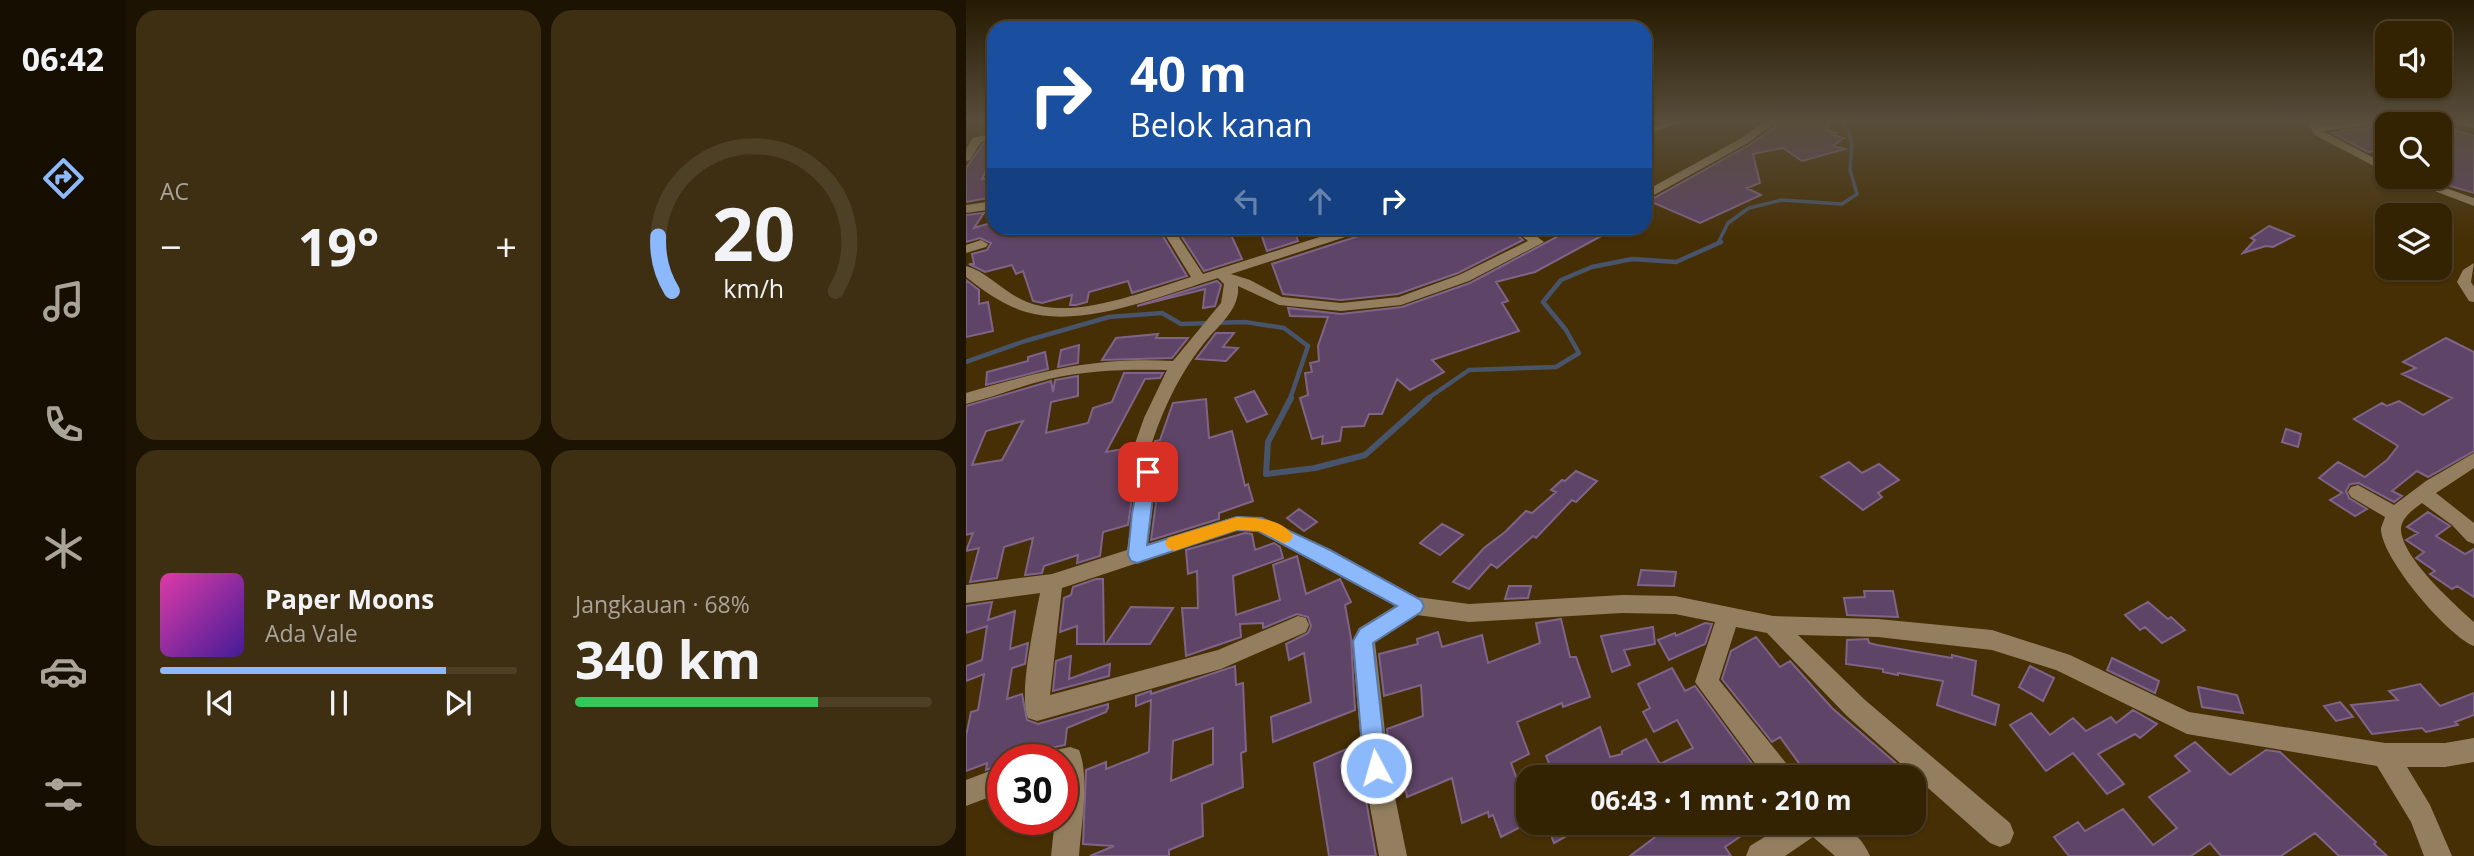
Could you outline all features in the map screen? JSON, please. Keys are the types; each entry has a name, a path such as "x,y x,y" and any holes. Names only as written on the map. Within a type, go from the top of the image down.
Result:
{"street":[{"path":"1652,192 1708,161"},
{"path":"2437,189 2474,202"},
{"path":"966,209 987,206"},
{"path":"1171,235 1200,280"},
{"path":"966,270 986,286 1026,308 1051,313 1104,306 1200,280 1226,277 1340,235"},
{"path":"1226,277 1245,283 1279,301 1341,307 1401,301 1464,278 1537,242 1528,235"},
{"path":"966,249 981,244"},
{"path":"2474,267 2464,282 2467,291 2474,298"},
{"path":"1137,555 1140,513 1148,472 1135,469 1147,427 1178,366 1201,334 1223,312 1231,298 1226,277"},
{"path":"966,399 1054,373 1090,367 1130,363 1178,366"},
{"path":"2474,459 2396,514 2392,520 2393,536 2402,559 2474,636"},
{"path":"2358,492 2396,514"},
{"path":"2423,494 2459,520 2474,536"},
{"path":"966,594 1052,583 1237,523 1252,523 1262,525 1324,555 1414,606 1469,613 1622,604 1675,605 1773,625 1878,628 1993,640 2062,662 2187,723 2385,755 2445,755 2474,750"},
{"path":"1052,583 1039,672 1037,710 1221,659 1298,625"},
{"path":"1392,856 1376,768 1363,641 1367,635 1414,606"},
{"path":"1728,616 1707,682 1771,765"},
{"path":"1773,625 1856,708 2000,833"},
{"path":"2385,755 2421,814 2438,856"},
{"path":"966,793 987,785"},
{"path":"1065,856 1068,835"},
{"path":"1760,856 1794,835"},
{"path":"1831,835 1856,856"}],"building":[{"path":"971,161 987,161 982,179 987,178 987,198 966,202 966,168"},
{"path":"1721,161 1755,161 1760,183 1747,188 1761,195 1700,223 1652,202 1652,199"},
{"path":"2452,161 2474,161 2474,193 2452,187"},
{"path":"984,213 974,228 987,224 987,235 1162,235 1187,276 1132,293 1128,281 1089,292 1087,302 1076,305 1070,305 1072,295 1042,303 1033,301 1023,271 1016,274 1012,265 985,272 969,264 974,264 972,254 987,250 991,243 980,238 966,242 966,215"},
{"path":"2269,226 2294,236 2273,247 2266,246 2243,253 2255,240 2251,238"},
{"path":"1181,235 1231,235 1242,259 1204,271"},
{"path":"1261,235 1296,235 1298,241 1267,251"},
{"path":"1362,235 1517,235 1523,240 1458,273 1398,294 1341,300 1283,294 1272,264"},
{"path":"1560,235 1603,235 1535,272 1496,282 1508,301 1502,303 1519,331 1432,360 1444,372 1410,390 1397,379 1382,414 1369,414 1364,426 1342,427 1340,441 1322,444 1323,436 1312,439 1300,398 1308,395 1305,373 1312,372 1310,363 1319,361 1318,346 1328,317 1290,316 1288,308 1341,314 1402,307 1470,283"},
{"path":"966,280 979,290 979,304 988,302 993,331 966,337"},
{"path":"1217,281 1221,285 1215,306 1203,308 1205,289 1137,306"},
{"path":"1216,333 1234,333 1223,347 1238,348 1226,361 1196,359"},
{"path":"1158,334 1156,338 1188,338 1172,358 1102,360 1116,338"},
{"path":"2446,338 2474,352 2474,451 2428,477 2417,471 2392,491 2402,496 2394,502 2359,483 2350,484 2346,491 2349,498 2367,509 2355,516 2330,500 2342,493 2319,478 2338,462 2365,477 2387,460 2398,446 2354,419 2382,403 2387,406 2399,401 2423,415 2452,398 2402,374 2416,368 2403,362"},
{"path":"1079,345 1078,363 1058,367 1061,350"},
{"path":"1045,352 1048,369 986,385 987,372 1028,361 1028,357"},
{"path":"1124,373 1163,373 1160,378 1145,379 1106,452 1130,448 1124,468 1126,475 1135,478 1128,525 1103,532 1100,556 1077,563 1078,555 1044,566 1042,573 1025,575 1033,538 1004,547 997,578 970,582 979,548 966,551 973,533 966,535 966,406 1051,381 1053,392 1055,380 1078,376 1078,396 1051,402 1046,433 1088,423 1093,408 1112,402","holes":["1023,421 1002,460 972,465 986,431"]},
{"path":"1254,391 1267,414 1247,422 1235,398"},
{"path":"1206,399 1209,438 1232,431 1245,486 1248,484 1253,501 1219,513 1219,519 1151,540 1160,472 1157,466 1148,463 1155,441 1160,440 1173,403"},
{"path":"2286,429 2301,434 2298,447 2282,442"},
{"path":"1849,462 1862,473 1879,464 1899,480 1878,493 1882,497 1863,510 1821,477"},
{"path":"1576,471 1597,481 1576,502 1572,500 1536,538 1533,536 1497,568 1491,564 1469,589 1453,582 1484,548 1526,511 1532,513 1556,492 1551,490"},
{"path":"1299,509 1317,522 1304,531 1287,518"},
{"path":"2428,512 2450,526 2436,536 2465,554 2474,549 2474,597 2457,586 2452,589 2430,574 2435,571 2416,558 2424,552 2406,540 2418,533 2407,527"},
{"path":"1442,524 1463,535 1440,555 1420,543"},
{"path":"1245,533 1252,534 1255,550 1274,543 1280,547 1283,558 1233,576 1236,615 1280,600 1273,565 1297,556 1306,594 1340,579 1351,602 1345,605 1351,638 1355,710 1273,742 1271,717 1311,702 1304,653 1289,660 1286,644 1308,633 1311,626 1308,617 1297,614 1263,628 1263,623 1240,624 1241,637 1186,656 1182,608 1198,608 1197,571 1188,574 1186,550"},
{"path":"1641,570 1676,572 1674,586 1638,585"},
{"path":"1103,579 1104,644 1077,644 1077,626 1060,632 1064,598 1071,595 1073,587"},
{"path":"1509,586 1531,586 1528,598 1505,599"},
{"path":"1864,591 1893,591 1898,617 1847,615 1844,598 1865,597"},
{"path":"992,602 988,620 1015,611 1010,649 1028,643 1025,664 1012,668 1007,699 1022,694 1027,720 1038,724 1108,704 1106,712 1067,728 1065,744 987,744 987,763 966,771 966,736 971,712 978,710 984,674 966,681 966,666 982,660 987,626 966,633 966,606"},
{"path":"2148,602 2185,630 2162,643 2145,627 2140,630 2125,615"},
{"path":"1131,607 1173,608 1150,644 1106,644"},
{"path":"1561,619 1570,657 1576,657 1590,697 1563,707 1562,703 1517,722 1529,754 1511,763 1516,777 1516,829 1501,837 1493,815 1489,817 1488,812 1462,823 1452,778 1407,797 1401,763 1391,766 1387,729 1423,716 1421,685 1384,696 1379,654 1418,644 1417,639 1438,632 1442,647 1482,635 1488,663 1540,643 1536,623"},
{"path":"1705,623 1712,624 1705,644 1669,660 1658,640 1675,633 1676,636"},
{"path":"1653,627 1655,644 1624,650 1630,665 1612,672 1601,636"},
{"path":"1756,637 1780,667 1790,661 1832,708 1898,765 1800,765 1780,737 1772,742 1722,679 1731,651"},
{"path":"1868,639 1869,643 1877,645 1976,661 1972,695 1999,705 1995,725 1937,705 1943,681 1846,664 1847,640"},
{"path":"1071,656 1069,679 1110,664 1109,676 1053,691 1056,661"},
{"path":"2112,658 2159,681 2155,693 2107,670"},
{"path":"1235,666 1236,685 1243,683 1246,751 1241,753 1243,787 1202,804 1203,836 1169,850 1169,856 1090,856 1114,846 1083,844 1086,770 1106,762 1106,769 1149,752 1151,700 1136,706 1136,696 1151,691 1151,694","holes":["1213,728 1213,764 1171,781 1173,741"]},
{"path":"2030,666 2054,678 2043,701 2019,687"},
{"path":"1672,668 1685,691 1695,686 1753,765 1550,765 1546,756 1600,727 1610,757 1622,754 1622,751 1646,739 1660,764 1693,748 1677,720 1654,732 1643,712 1650,708 1638,684"},
{"path":"2420,684 2440,706 2474,693 2474,715 2455,722 2458,725 2426,732 2422,728 2372,734 2351,705 2398,700 2389,691"},
{"path":"2198,687 2237,695 2243,713 2202,707"},
{"path":"2340,702 2353,717 2336,721 2324,706"},
{"path":"2133,710 2157,724 2140,738 2135,734 2098,754 2124,784 2107,794 2073,753 2046,771 2010,725 2031,713 2050,735 2073,718 2086,731 2111,717 2116,723"},
{"path":"2195,742 2230,775 2266,750 2280,752 2376,842 2374,844 2387,856 2339,856 2315,833 2281,856 2221,856 2210,843 2191,856 2069,856 2054,837 2078,822 2085,831 2123,809 2153,845 2177,828 2149,797 2190,771 2175,756"},
{"path":"1356,745 1376,856 1329,856 1314,763"},
{"path":"1551,835 1569,835 1554,843"},
{"path":"1658,835 1743,835 1725,847 1731,856 1630,856"}],"waterway":[{"path":"1718,243 1728,223 1749,208 1782,200 1842,204 1857,194 1850,170 1851,161"},
{"path":"1427,399 1469,370 1556,367 1579,353 1566,330 1543,302 1561,280 1592,267 1632,259 1676,262 1721,242"},
{"path":"966,362 1025,341 1109,317 1162,313 1181,324 1245,322 1284,328 1308,346 1290,399"},
{"path":"1291,398 1268,442 1266,474 1315,468 1365,455 1429,398"}],"slow traffic":[{"path":"1174,543 1237,523 1262,525 1284,536"}],"route":[{"path":"1148,472 1140,513 1137,555 1237,523 1252,523 1262,525 1324,555 1414,606 1367,635 1363,641 1376,768"}]}
